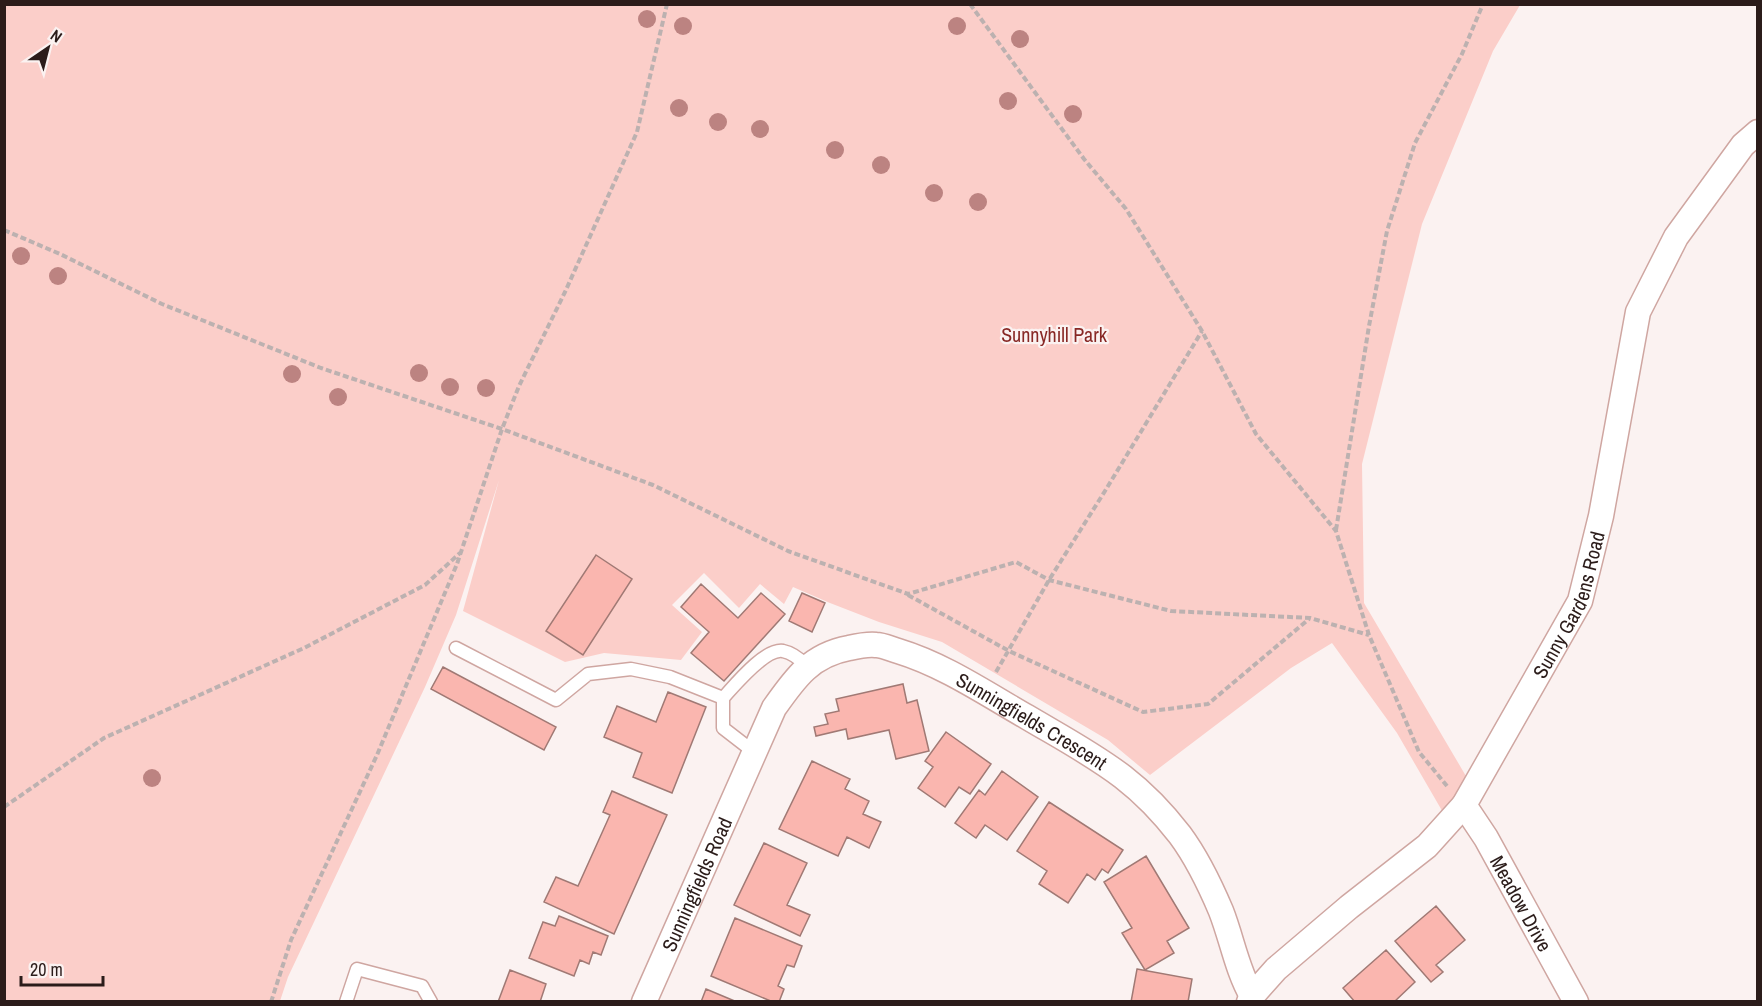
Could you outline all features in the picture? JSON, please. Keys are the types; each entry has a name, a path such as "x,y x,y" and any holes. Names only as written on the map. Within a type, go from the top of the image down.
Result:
{"street":[{"name":"Sunny Gardens Road","path":"1251,999 1285,962 1349,907 1427,846 1464,805 1580,601 1601,516 1638,312 1676,237 1743,145 1758,132"},
{"name":"Sunningfields Crescent","path":"751,760 774,708 789,686 807,666 822,656 840,649 878,645 921,658 1091,754 1153,801 1181,837 1203,874 1221,911 1251,999"},
{"name":"Sunningfields Road","path":"644,1002 751,760"},
{"name":"Meadow Drive","path":"1464,805 1486,838 1576,1002"}],"lane":[{"path":"456,648 556,700 588,674 631,669 670,677 723,698"},
{"path":"751,760 723,728 723,698 769,654 782,651 799,658 807,666"},
{"path":"346,1002 357,969 422,986 431,1002"}],"path":[{"path":"271,1002 291,940 377,754 461,552 502,429 519,386 565,292 637,132 667,4"},
{"path":"970,4 1084,159 1126,209 1202,331 1256,434 1336,531 1369,635 1419,752 1464,805"},
{"path":"1336,531 1369,326 1387,231 1415,143 1462,54 1483,4"},
{"path":"4,230 60,254 162,304 321,368 502,429 653,485 788,551 908,594 1009,651 1143,712 1208,704 1310,618"},
{"path":"984,692 1049,580 1202,331"},
{"path":"4,807 104,738 304,648 425,585 461,552"},
{"path":"908,594 1016,562 1049,580 1171,611 1310,618 1369,635"}],"green space":[{"name":"Sunnyhill Park","path":"5,5 1520,5 1493,51 1422,224 1362,464 1364,603 1473,788 1448,821 1397,733 1332,643 1291,668 1150,775 1108,740 942,642 879,622 793,587 784,604 760,584 739,608 704,573 672,605 702,632 681,660 604,653 565,662 463,611 499,480 456,615 425,687 288,977 280,1001 5,1002"}],"building":[{"path":"596,555 632,579 583,655 546,631"},
{"path":"701,584 738,618 761,593 785,614 724,681 691,653 709,632 681,607"},
{"path":"802,593 825,603 812,632 789,621"},
{"path":"443,667 556,727 544,750 431,689"},
{"path":"903,684 907,703 917,700 929,751 896,759 889,730 848,739 846,729 816,736 814,727 828,724 825,714 839,711 836,699"},
{"path":"668,692 706,707 672,793 633,777 642,753 604,737 617,706 656,722"},
{"path":"946,732 991,764 970,794 959,787 945,807 918,788 933,767 925,761"},
{"path":"812,761 850,779 845,789 869,801 863,814 881,822 869,848 847,837 838,856 779,829"},
{"path":"1002,771 1038,797 1007,840 985,825 976,838 955,823 979,790 985,795"},
{"path":"612,791 667,815 614,934 544,902 556,877 578,886 610,815 603,812"},
{"path":"1049,802 1123,850 1108,873 1102,869 1095,880 1087,874 1068,903 1039,884 1047,871 1017,851"},
{"path":"764,843 807,863 787,905 810,915 800,936 734,905"},
{"path":"1146,856 1189,928 1167,941 1174,953 1145,970 1122,933 1132,928 1104,882"},
{"path":"1436,906 1465,940 1436,965 1443,972 1431,982 1395,941"},
{"path":"559,916 608,936 601,955 593,952 589,964 580,960 574,976 529,958 543,922 555,926"},
{"path":"735,918 802,946 794,967 787,965 778,986 784,989 779,1002 773,1002 711,976"},
{"path":"1386,950 1415,982 1394,1002 1355,1002 1343,988"},
{"path":"1137,969 1192,979 1188,1002 1131,1002"},
{"path":"510,970 546,984 540,1002 498,1002"},
{"path":"706,989 737,1002 701,1002"}]}
